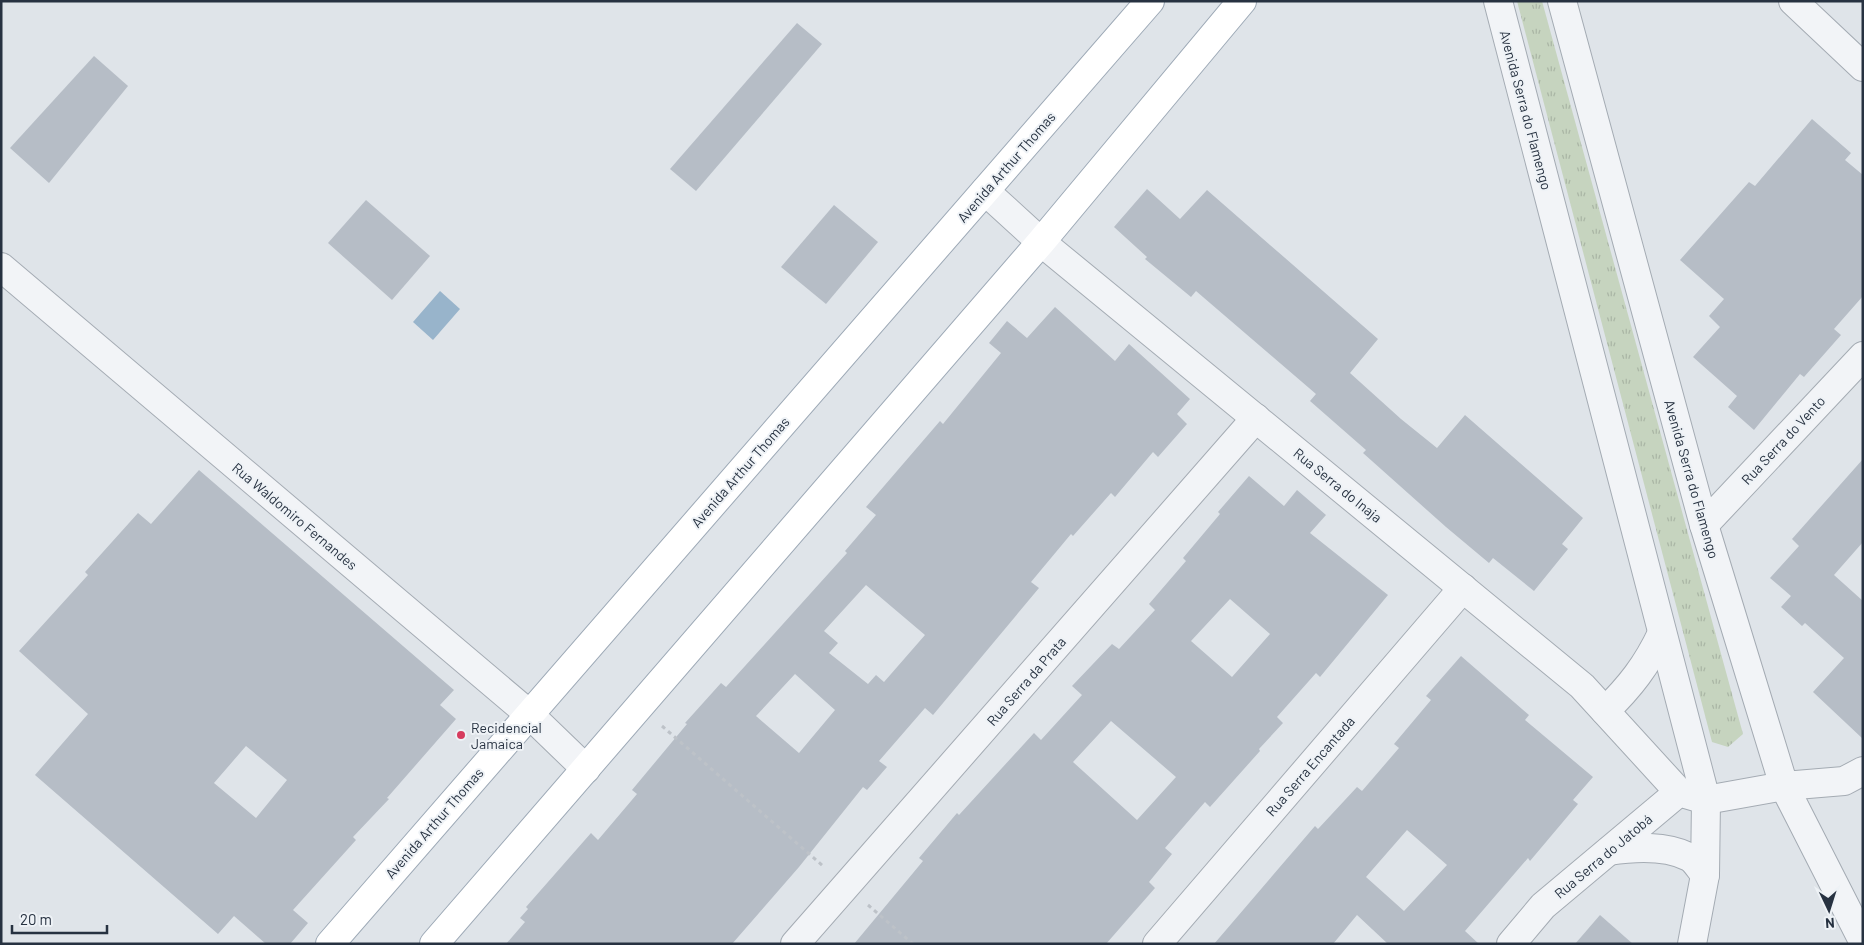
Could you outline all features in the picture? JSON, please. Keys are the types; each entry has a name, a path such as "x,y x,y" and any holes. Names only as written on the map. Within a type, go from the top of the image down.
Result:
{"main road":[{"name":"Avenida Arthur Thomas","path":"330,944 1150,1"},
{"path":"434,944 1041,242 1242,1"}],"street":[{"name":"Avenida Serra do Flamengo","path":"1498,1 1706,800 1705,874 1692,944"},
{"name":"Avenida Serra do Flamengo","path":"1562,1 1704,525 1784,786 1863,941"},
{"path":"1793,1 1863,67"},
{"name":"Rua Serra do Inaja","path":"985,191 1041,242 1582,686 1679,792"},
{"name":"Rua Waldomiro Fernandes","path":"1,267 529,714 586,769"},
{"name":"Rua Serra do Vento","path":"1704,525 1863,356"},
{"name":"Rua Serra da Prata","path":"795,944 1256,418"},
{"name":"Rua Serra Encantada","path":"1157,944 1463,588"},
{"path":"1605,711 1622,695 1648,662 1662,633"},
{"path":"1679,792 1706,800 1784,786 1844,781 1863,771"},
{"name":"Rua Serra do Jatobá","path":"1511,944 1543,906 1679,792"},
{"path":"1609,851 1638,847 1665,850 1691,858 1705,874"}],"path":[{"path":"640,706 912,944"}],"green space":[{"path":"1517,1 1542,1 1743,734 1728,747 1712,742"}],"water":[{"path":"440,291 460,309 433,340 413,322"}],"building":[{"path":"797,23 822,44 696,191 670,169"},
{"path":"94,56 128,86 49,183 10,148"},
{"path":"1812,119 1851,153 1845,160 1863,175 1863,296 1834,329 1841,335 1804,377 1800,374 1754,430 1728,407 1737,396 1693,357 1720,327 1709,316 1724,299 1680,260 1749,182 1755,186"},
{"path":"1147,189 1180,219 1207,190 1378,339 1350,373 1401,419 1437,448 1465,415 1583,518 1562,544 1568,549 1534,591 1493,558 1489,563 1446,527 1363,453 1366,450 1310,401 1316,394 1196,291 1191,297 1145,259 1147,257 1114,227"},
{"path":"366,200 430,256 392,300 328,243"},
{"path":"834,205 878,242 826,304 781,267"},
{"path":"1055,307 1115,361 1129,344 1190,399 1177,414 1187,424 1158,457 1153,452 1115,497 1111,493 1073,536 1071,534 1031,582 1039,588 933,715 925,708 879,761 887,767 867,790 863,787 799,867 732,944 506,944 525,922 520,918 528,909 526,907 591,833 598,840 637,794 632,790 687,724 685,723 721,683 726,687 847,553 845,551 876,515 866,507 940,421 943,424 1001,353 989,343 1007,321 1027,338","holes":["866,585 925,635 884,682 876,675 868,684 829,653 838,643 824,631","795,674 835,710 799,753 756,716"]},
{"path":"1863,459 1863,542 1834,575 1863,601 1863,739 1813,692 1844,658 1805,623 1802,626 1781,607 1791,596 1770,578 1799,546 1792,539"},
{"path":"199,470 454,690 440,705 456,719 387,798 389,799 353,837 356,840 293,910 308,923 290,944 266,944 234,916 218,934 35,775 88,714 19,651 88,575 85,572 138,513 151,524","holes":["246,746 287,780 256,818 214,783"]},
{"path":"1249,476 1284,506 1297,490 1326,515 1310,533 1388,595 1320,677 1316,673 1277,717 1283,723 1259,749 1260,751 1210,807 1205,802 1165,848 1172,854 1149,882 1155,888 1106,944 854,944 923,861 919,858 957,813 959,815 1034,733 1041,740 1082,695 1072,686 1112,644 1119,649 1155,610 1149,604 1186,561 1183,558 1220,514 1218,512","holes":["1230,599 1270,634 1232,677 1191,641","1111,721 1176,777 1137,820 1073,762"]},
{"path":"1461,656 1529,715 1525,720 1593,777 1573,800 1578,804 1530,861 1528,858 1465,931 1479,944 1388,944 1357,915 1333,944 1214,944 1315,826 1318,829 1357,787 1362,791 1399,748 1394,744 1431,700 1426,696","holes":["1407,830 1447,865 1404,911 1366,877"]},
{"path":"1600,915 1633,944 1575,944"}],"place":[{"name":"Recidencial Jamaica","path":"461,735"}]}
